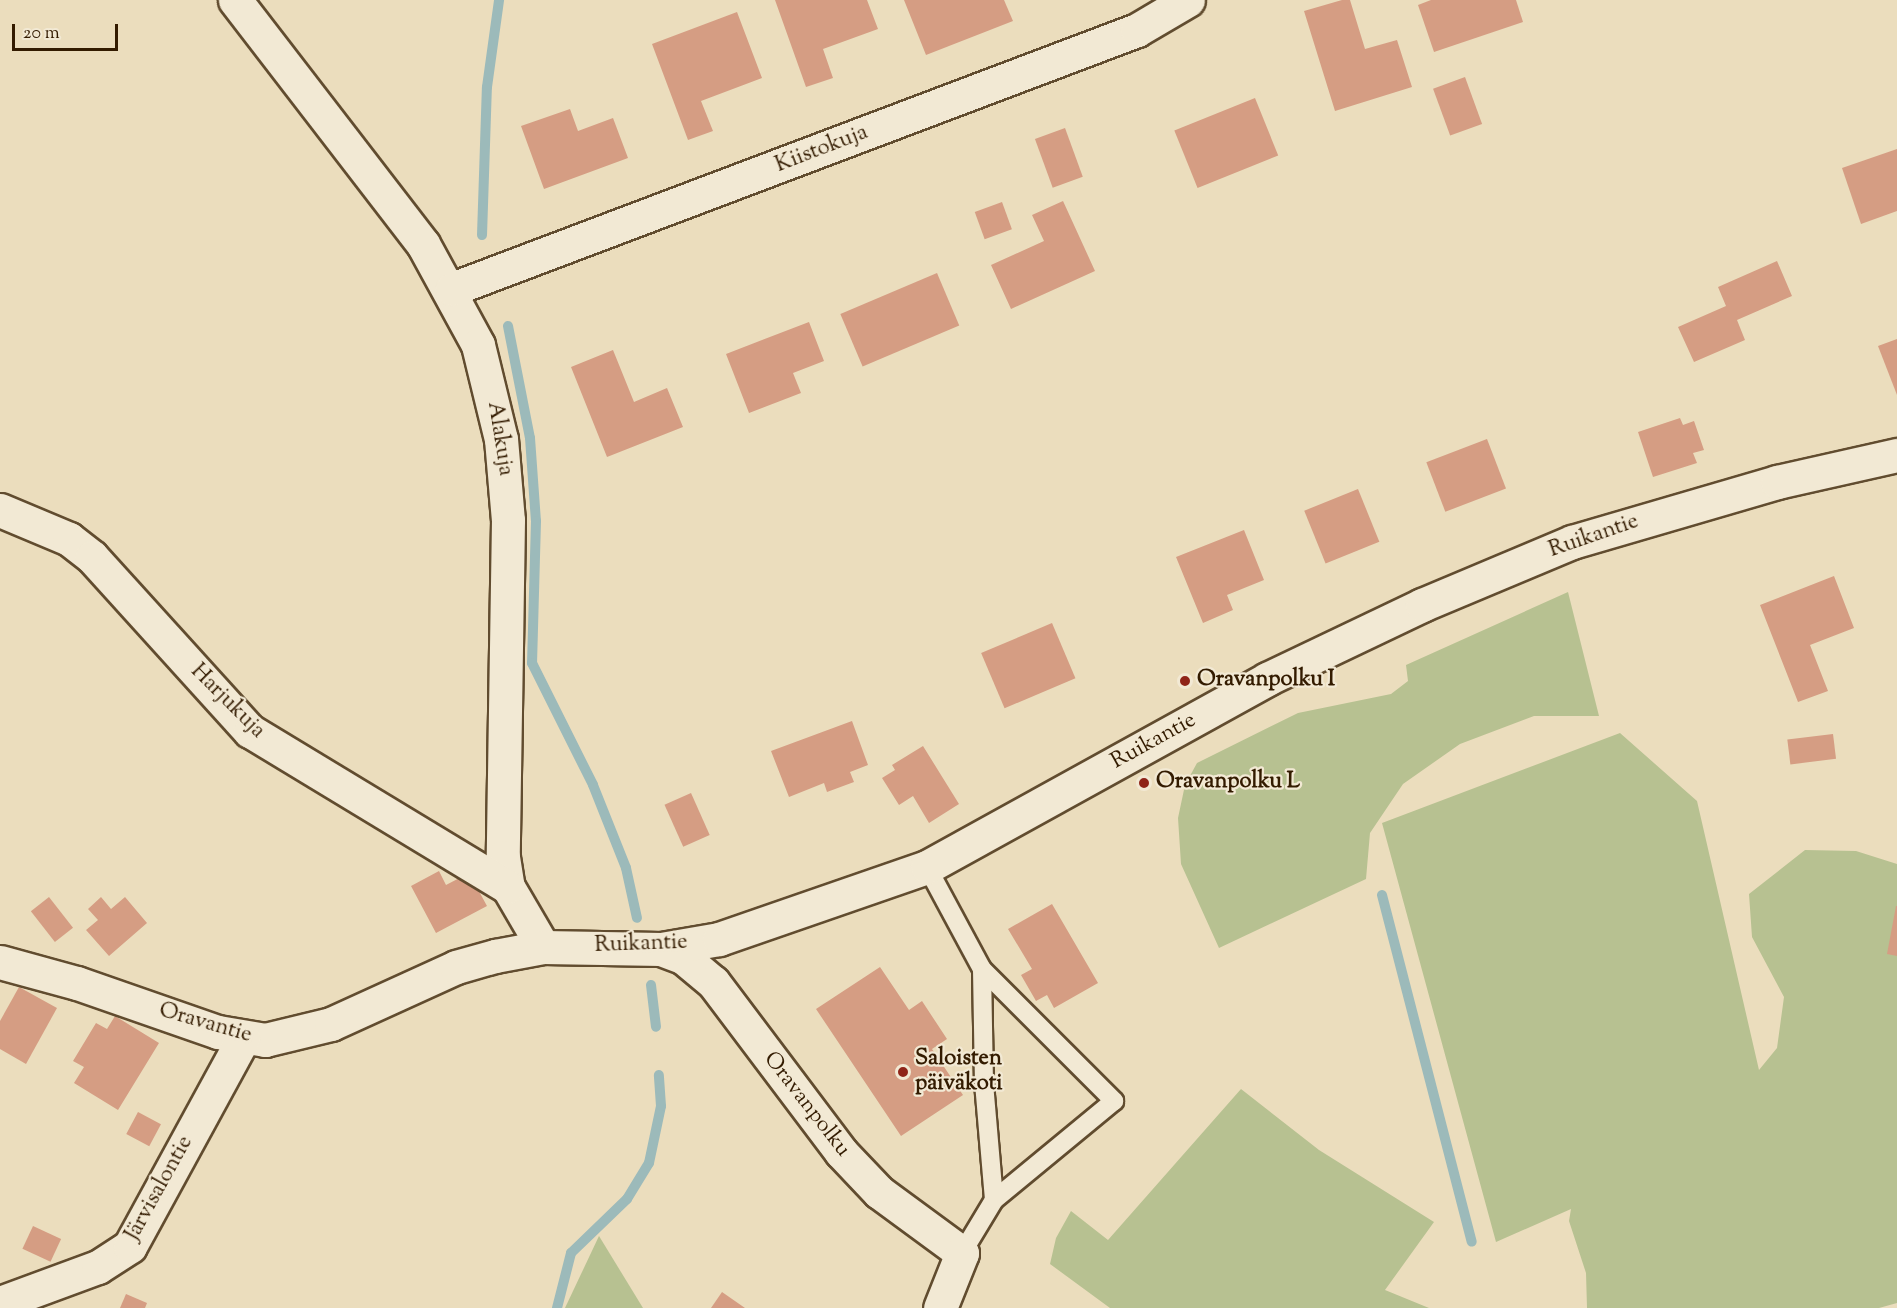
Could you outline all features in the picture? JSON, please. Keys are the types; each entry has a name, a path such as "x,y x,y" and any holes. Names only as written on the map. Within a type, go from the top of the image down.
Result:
{"street":[{"name":"Alakuja","path":"235,0 423,244 452,289 478,345 491,389 506,474 502,715 503,857 508,887 543,947"},
{"name":"Kiistokuja","path":"452,289 1126,34 1188,0"},
{"name":"Ruikantie","path":"543,947 661,949 719,939 927,867 1267,679 1422,605 1572,542 1675,509 1897,455"},
{"name":"Harjukuja","path":"0,510 69,539 92,557 250,730 508,887"},
{"name":"Oravantie","path":"0,962 243,1039 304,1033 456,967 543,947"},
{"name":"Oravanpolku","path":"661,949 684,958 712,982 834,1143 879,1192 962,1253"},
{"name":"Järvisalontie","path":"0,1303 98,1267 130,1246 243,1039"},
{"path":"940,1308 962,1253"}],"lane":[{"path":"927,867 982,969 1114,1101 994,1200 962,1253"},
{"path":"982,969 984,1083 994,1200"}],"green space":[{"path":"1568,592 1599,716 1534,716 1460,744 1403,784 1370,833 1366,879 1219,948 1181,864 1178,818 1185,785 1197,763 1298,713 1391,694 1408,681 1406,665"},
{"path":"1620,733 1697,801 1759,1070 1777,1048 1784,997 1752,937 1749,894 1805,850 1856,851 1897,864 1897,1303 1879,1308 1587,1308 1586,1273 1569,1221 1571,1209 1496,1242 1382,823"},
{"path":"1241,1089 1319,1150 1434,1222 1385,1290 1429,1308 1110,1308 1050,1264 1056,1238 1071,1211 1108,1240"},
{"path":"599,1236 643,1308 565,1308"}],"building":[{"path":"775,0 867,0 878,29 823,49 833,78 806,87"},
{"path":"904,0 1004,0 1013,21 926,55"},
{"path":"1342,0 1350,0 1365,49 1397,40 1412,87 1335,111 1304,11"},
{"path":"1431,0 1516,0 1523,22 1434,52 1418,5"},
{"path":"737,12 762,78 701,101 713,131 688,140 652,44"},
{"path":"1465,77 1482,124 1450,136 1433,89"},
{"path":"1255,98 1278,155 1198,188 1174,131"},
{"path":"570,109 578,131 613,118 628,158 544,189 521,126"},
{"path":"1065,128 1083,177 1053,188 1035,139"},
{"path":"1897,149 1897,211 1861,224 1842,168"},
{"path":"1063,201 1095,271 1011,309 991,265 1044,241 1032,215"},
{"path":"1002,202 1012,229 985,239 975,212"},
{"path":"1777,261 1792,296 1737,320 1745,340 1694,362 1678,327 1726,306 1718,287"},
{"path":"937,273 959,325 863,366 840,314"},
{"path":"809,322 824,361 793,373 801,393 749,413 726,354"},
{"path":"1897,339 1897,395 1878,346"},
{"path":"613,350 634,402 667,388 683,427 607,457 571,367"},
{"path":"1680,418 1683,425 1694,421 1704,450 1693,453 1697,463 1653,477 1638,432"},
{"path":"1487,439 1506,488 1445,512 1426,462"},
{"path":"1358,489 1379,542 1326,564 1304,511"},
{"path":"1244,530 1264,580 1227,595 1233,610 1203,623 1176,557"},
{"path":"1834,576 1854,628 1810,645 1828,691 1798,702 1760,605"},
{"path":"1052,623 1075,678 1005,708 981,653"},
{"path":"852,721 868,765 850,772 854,782 827,792 824,783 789,797 771,751"},
{"path":"1833,734 1836,759 1790,764 1787,740"},
{"path":"923,746 959,804 929,823 913,796 899,805 882,778 895,770 892,765"},
{"path":"691,793 710,835 683,847 665,805"},
{"path":"439,871 446,885 469,873 487,906 436,933 411,886"},
{"path":"49,897 73,928 55,942 31,911"},
{"path":"101,897 111,909 125,897 147,923 109,956 86,930 98,920 88,909"},
{"path":"1052,904 1098,983 1054,1008 1047,995 1036,1001 1021,975 1032,969 1008,929"},
{"path":"1897,906 1897,956 1887,954"},
{"name":"Saloisten päiväkoti","path":"880,967 909,1010 922,1001 947,1039 932,1049 963,1095 901,1136 816,1009"},
{"path":"19,987 57,1008 26,1064 0,1049 0,1021"},
{"path":"115,1016 159,1043 118,1110 74,1083 84,1067 73,1061 96,1023 107,1029"},
{"path":"138,1112 161,1124 149,1146 126,1134"},
{"path":"33,1226 61,1239 51,1262 22,1249"},
{"path":"722,1292 745,1308 711,1308"},
{"path":"126,1294 147,1303 145,1308 120,1308"}],"waterway":[{"path":"482,235 487,87 499,0"},
{"path":"508,326 530,438 536,521 532,663 593,785 626,868 637,918"},
{"path":"1382,895 1472,1242"},
{"path":"651,985 656,1027"},
{"path":"557,1308 571,1253 627,1199 649,1163 661,1106 659,1075"}],"place":[{"name":"Oravanpolku I","path":"1185,681"},
{"name":"Oravanpolku L","path":"1144,783"},
{"name":"Saloisten päiväkoti","path":"903,1072"}]}
